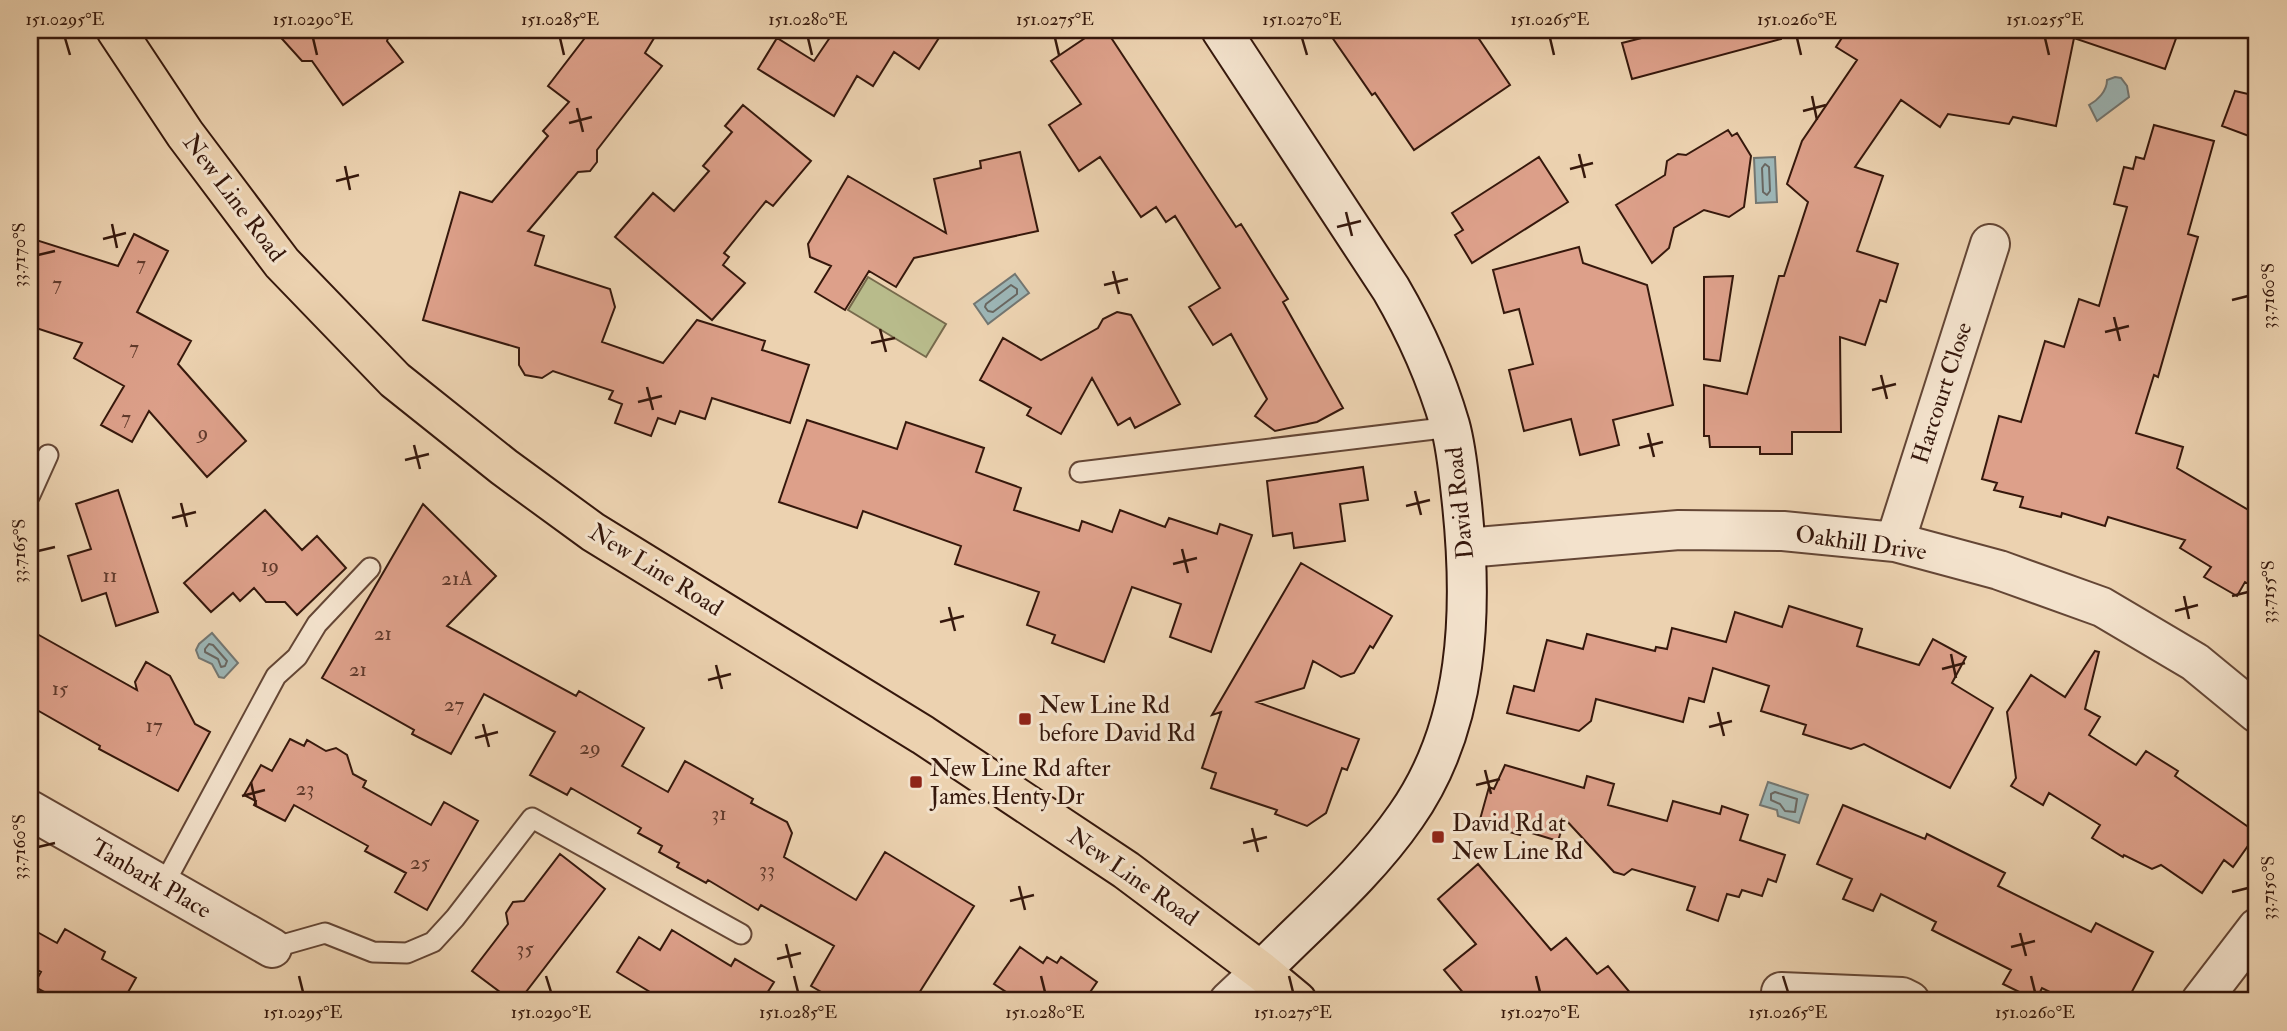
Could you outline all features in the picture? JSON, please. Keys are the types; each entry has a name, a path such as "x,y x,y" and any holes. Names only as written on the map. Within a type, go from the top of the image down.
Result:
{"main road":[{"name":"New Line Road","path":"116,30 185,134 282,263 395,380 504,467 593,532 923,735 1126,870 1297,1001"}],"street":[{"name":"David Road","path":"1221,30 1391,289 1416,333 1451,427 1466,548 1468,611 1462,677 1436,762 1406,816 1366,865 1229,1001"},
{"name":"Harcourt Close","path":"1895,542 1990,244"},
{"name":"Oakhill Drive","path":"1466,548 1679,530 1783,531 1895,542 1999,570 2102,607 2196,662 2257,713"},
{"name":"Tanbark Place","path":"30,810 272,948"},
{"path":"2201,1001 2257,928"},
{"path":"1781,992 1902,997 1910,1001"}],"lane":[{"path":"1080,472 1451,427"},
{"path":"30,495 48,455"},
{"path":"163,886 276,676 297,657 317,624 370,568"},
{"path":"272,948 326,933 373,953 407,953 433,942 455,918 532,818 741,934"}],"green space":[{"path":"868,277 946,324 926,357 848,310"}],"water":[{"path":"2121,78 2127,86 2129,97 2097,121 2089,105 2101,95 2107,80"},
{"path":"1775,157 1777,202 1756,203 1754,158"},
{"path":"1015,274 1029,293 988,324 974,304"},
{"path":"212,633 238,663 224,678 219,677 212,664 199,658 196,650"},
{"path":"1768,782 1808,795 1799,823 1778,816 1777,810 1760,805"}],"building":[{"path":"274,30 391,30 387,41 403,62 343,105 312,61 302,61"},
{"path":"591,30 659,30 645,53 662,66 597,150 597,162 590,171 578,172 528,231 544,236 535,265 610,289 615,307 602,342 663,363 697,320 765,341 762,350 809,365 790,423 712,398 705,419 680,411 675,424 658,418 651,436 615,423 622,404 609,399 613,391 553,371 542,378 525,375 519,365 519,348 423,320 460,192 492,202 548,136 543,131 569,102 548,86"},
{"path":"835,30 944,30 919,69 894,52 873,86 857,76 834,116 758,69 777,38 814,61"},
{"path":"1097,30 1106,30 1236,227 1241,224 1288,299 1283,302 1343,408 1317,422 1275,431 1255,416 1267,399 1231,334 1213,345 1189,307 1220,288 1175,216 1166,222 1156,207 1141,217 1100,157 1079,171 1049,125 1081,104 1051,61"},
{"path":"1327,30 1473,30 1510,85 1414,150"},
{"path":"1673,30 1780,30 1781,39 1632,79 1622,43"},
{"path":"1847,30 2179,30 2165,69 2074,38 2056,126 2013,117 2009,124 1948,114 1940,127 1901,100 1855,167 1883,176 1857,251 1898,264 1886,302 1880,300 1865,345 1840,337 1841,432 1792,432 1792,454 1760,454 1760,447 1710,447 1709,436 1704,436 1704,385 1747,394 1779,276 1784,276 1808,202 1787,184 1802,141 1857,60 1836,47"},
{"path":"2235,91 2257,96 2257,139 2222,126"},
{"path":"743,105 811,161 773,206 766,201 724,253 729,257 723,265 745,283 712,320 615,237 653,193 674,211 709,171 703,166 732,132 725,126"},
{"path":"2154,125 2214,141 2188,234 2198,237 2158,377 2154,375 2136,433 2183,447 2177,468 2257,515 2257,589 2245,582 2237,596 2204,577 2211,567 2180,548 2185,540 2108,517 2105,526 2062,513 2061,517 2020,507 2023,497 1994,490 1997,483 1982,479 1999,416 2021,422 2045,341 2064,347 2079,299 2099,306 2127,207 2114,204 2124,167 2133,169 2136,157 2144,159"},
{"path":"1728,130 1732,136 1737,133 1751,156 1744,207 1729,217 1704,210 1674,228 1669,248 1652,263 1616,205 1665,175 1667,161 1678,154 1686,155"},
{"path":"1020,152 1038,231 914,258 896,287 869,271 845,310 815,292 831,266 810,257 808,244 848,176 946,233 934,179 981,168 980,161"},
{"path":"1539,157 1568,202 1472,263 1455,235 1463,230 1452,213"},
{"path":"134,234 168,251 137,312 191,341 178,364 246,441 207,477 149,411 132,442 101,425 124,386 74,358 82,343 30,326 30,238 118,266"},
{"path":"1579,247 1583,263 1647,285 1673,405 1613,420 1619,445 1580,455 1571,419 1524,431 1509,370 1533,364 1519,309 1504,313 1493,270"},
{"path":"1733,276 1720,361 1704,359 1704,277"},
{"path":"1117,312 1131,315 1180,404 1135,428 1130,418 1118,425 1092,378 1061,434 1027,415 1031,408 980,380 1003,338 1041,360 1098,328 1103,319"},
{"path":"807,420 897,449 906,422 984,448 976,472 1021,488 1014,510 1079,531 1082,521 1112,532 1120,510 1165,527 1169,518 1217,534 1220,524 1252,535 1211,652 1170,637 1181,604 1132,587 1104,662 1052,643 1055,635 1027,625 1039,592 955,564 961,546 863,511 857,528 779,502"},
{"path":"1363,467 1368,500 1340,504 1345,541 1294,548 1292,533 1273,536 1267,481"},
{"path":"118,490 158,612 116,626 106,593 82,601 68,556 91,549 76,504"},
{"path":"423,504 496,576 447,626 576,696 579,691 644,728 622,766 668,792 685,761 753,799 751,803 787,822 792,833 784,857 856,900 885,852 974,906 914,1001 837,1001 811,986 834,946 761,905 758,910 708,880 706,883 677,867 679,863 659,852 662,846 638,833 641,828 571,788 567,795 530,775 555,732 484,694 451,754 412,734 414,730 322,678"},
{"path":"265,510 302,550 317,536 346,568 297,615 285,602 266,602 254,588 240,601 233,593 211,612 184,583"},
{"path":"1301,563 1392,616 1354,673 1341,677 1313,661 1304,688 1257,702 1359,739 1347,770 1342,768 1326,813 1307,826 1275,814 1277,810 1211,788 1216,773 1202,768 1221,712 1212,715"},
{"path":"1789,606 1862,629 1857,646 1919,665 1933,639 1966,657 1952,683 1993,708 1950,788 1864,744 1851,749 1803,734 1806,725 1761,711 1769,686 1713,668 1704,702 1689,698 1683,722 1596,699 1591,721 1579,731 1507,713 1514,686 1534,691 1547,640 1583,649 1587,634 1655,651 1656,647 1667,649 1672,628 1726,642 1735,612 1782,627"},
{"path":"30,630 137,690 135,682 146,662 170,676 195,724 210,732 178,791 99,749 100,746 30,706"},
{"path":"2095,651 2099,652 2085,709 2100,717 2089,735 2136,765 2146,751 2178,771 2175,776 2257,833 2233,867 2224,860 2202,893 2161,865 2152,869 2124,855 2123,857 2092,838 2100,825 2049,793 2043,805 2011,786 2016,778 2007,712 2031,675 2065,697"},
{"path":"290,739 304,746 307,740 326,751 336,748 347,755 353,774 366,781 363,787 431,825 444,802 478,821 427,910 395,892 406,873 365,851 368,846 294,805 285,821 254,805 256,801 244,795 261,765 272,771"},
{"path":"1505,765 1584,788 1587,776 1614,784 1608,805 1667,821 1673,801 1720,814 1722,806 1748,815 1740,840 1785,855 1776,882 1768,879 1762,896 1742,890 1739,897 1727,894 1718,921 1687,910 1695,887 1632,869 1624,875 1614,872 1565,819 1558,841 1522,830 1520,835 1479,823 1489,787 1494,789"},
{"path":"1843,805 1925,839 1927,834 2005,873 1998,886 2091,932 2096,923 2153,952 2127,1001 2068,1001 2042,988 2036,1000 2003,984 2011,970 1932,930 1936,922 1881,894 1873,911 1843,899 1852,879 1817,864"},
{"path":"560,854 605,889 519,1001 512,1001 472,971 508,924 506,913 513,902 524,901"},
{"path":"1478,864 1551,950 1566,938 1597,974 1608,966 1637,1001 1470,1001 1444,970 1476,944 1438,899"},
{"path":"30,928 57,943 65,929 105,952 102,959 136,978 123,1001 61,1001 33,986 41,972 30,966"},
{"path":"672,930 731,966 735,959 774,982 762,1001 665,1001 617,972 639,937 660,950"},
{"path":"1020,947 1043,963 1047,957 1057,963 1061,957 1097,982 1084,1001 1020,1001 994,984"}],"place":[{"name":"New Line Rd before David Rd","path":"1025,719"},
{"name":"New Line Rd after James Henty Dr","path":"916,782"},
{"name":"David Rd at New Line Rd","path":"1438,837"}]}
